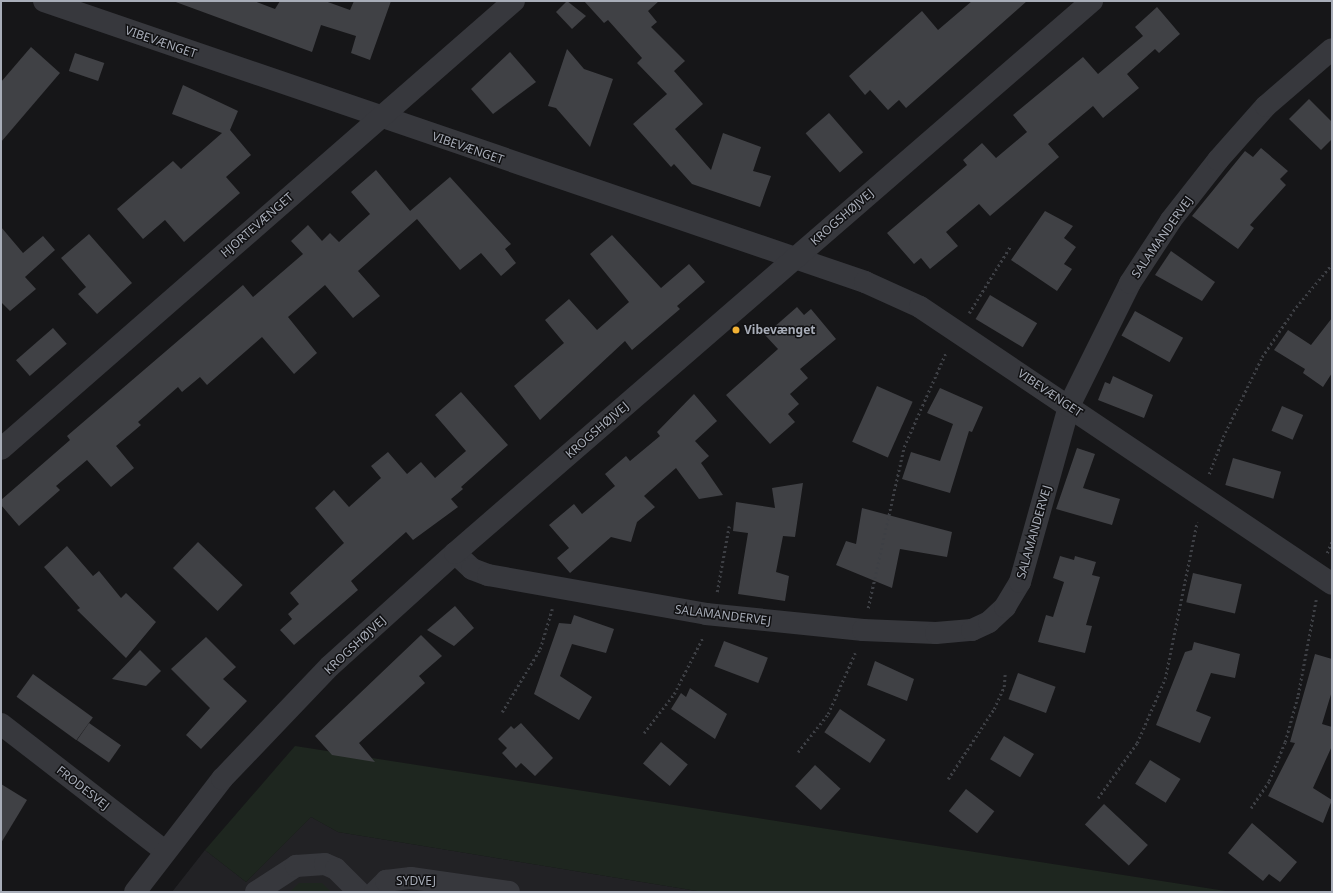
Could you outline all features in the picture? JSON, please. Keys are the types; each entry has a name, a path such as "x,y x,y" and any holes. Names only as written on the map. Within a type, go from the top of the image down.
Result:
{"street":[{"name":"VIBEVÆNGET","path":"44,1 792,260 871,285 920,307 1326,579"},
{"name":"HJORTEVÆNGET","path":"1,449 514,1"},
{"name":"KROGSHØJVEJ","path":"135,892 165,851 222,779 330,666 455,553 1092,1"},
{"name":"SALAMANDERVEJ","path":"455,553 472,569 488,575 708,614 863,630 972,630 990,622 1005,607 1020,582 1069,406 1130,283 1171,220 1266,106 1332,49"},
{"name":"FRODESVEJ","path":"2,725 165,851"},
{"path":"256,892 296,866 325,864 336,870 359,892"},
{"name":"SYDVEJ","path":"375,892 386,881 411,878 509,892"}],"path":[{"path":"798,752 828,714 863,630 904,447 934,375 957,331 1010,247"},
{"path":"1098,798 1137,742 1165,679 1202,496 1223,437 1262,357 1293,311 1332,264"},
{"path":"644,733 687,672 700,648 708,614 715,601 729,526"},
{"path":"1252,808 1269,781 1285,742 1326,579"},
{"path":"502,712 540,649 556,587"},
{"path":"948,779 994,709 1004,687 1005,672"}],"shaded area":[{"path":"295,746 1232,892 703,892 338,832 311,817 246,882 205,850"},
{"path":"311,817 338,832 703,892 172,892 205,850 246,882"},
{"path":"299,883 322,883 331,892 290,892"}],"building":[{"path":"173,1 254,1 275,9 280,1 325,1 350,10 354,1 391,1 370,60 351,53 356,36 321,25 312,52"},
{"path":"567,1 586,16 572,29 556,12"},
{"path":"584,1 659,1 648,11 657,22 651,27 685,61 674,71 703,104 675,129 711,170 723,133 761,147 753,171 771,176 760,207 692,184 674,164 671,167 633,124 667,94 637,63 642,58 608,20 604,23"},
{"path":"972,1 1027,1 906,108 899,100 888,110 870,90 865,95 849,76 922,11 938,30"},
{"path":"1157,7 1180,34 1159,53 1155,49 1127,74 1139,88 1103,118 1093,106 1048,144 1059,157 990,216 979,204 946,232 958,246 930,269 921,258 914,264 887,233 967,165 963,160 982,143 996,158 1027,132 1013,115 1083,57 1098,74 1143,36 1135,27"},
{"path":"31,47 60,73 1,142 1,82"},
{"path":"567,49 584,69 613,79 590,147 556,108 548,106"},
{"path":"510,52 536,82 493,114 471,89"},
{"path":"75,53 104,63 98,81 69,71"},
{"path":"183,85 238,111 230,130 251,155 226,177 240,193 184,242 165,220 143,239 117,209 173,161 181,169 222,133 172,114"},
{"path":"1309,99 1332,122 1332,139 1321,150 1289,119"},
{"path":"829,113 863,152 840,173 806,133"},
{"path":"1261,148 1288,171 1280,179 1286,185 1250,225 1254,228 1238,249 1192,216 1245,151 1253,157"},
{"path":"376,170 410,211 450,177 511,244 505,249 516,263 501,276 481,253 460,270 417,219 358,271 380,296 353,318 325,285 288,317 317,353 294,374 262,337 207,385 200,377 182,392 178,387 138,422 141,425 116,446 134,468 111,487 87,460 56,486 60,490 19,526 1,505 1,500 70,440 67,436 243,285 253,297 303,254 291,241 308,225 322,241 330,233 339,242 370,214 351,192"},
{"path":"1045,211 1073,226 1064,238 1076,247 1064,264 1072,269 1057,291 1011,260"},
{"path":"1,227 23,253 43,236 55,250 25,277 36,289 10,311 1,302"},
{"path":"89,234 132,283 97,314 78,294 86,287 61,258"},
{"path":"612,235 661,288 689,264 705,282 677,306 680,309 632,350 625,341 540,420 514,386 564,343 545,320 569,299 597,330 629,302 590,254"},
{"path":"1171,251 1215,282 1202,301 1155,275"},
{"path":"990,295 1037,323 1023,347 976,319"},
{"path":"797,307 804,315 811,309 836,339 800,369 808,378 790,394 799,404 788,414 795,422 770,444 726,395 778,349 765,335"},
{"path":"1135,311 1183,338 1170,362 1121,335"},
{"path":"1332,318 1332,373 1323,387 1303,373 1305,369 1274,350 1288,330 1311,345"},
{"path":"53,328 67,344 30,376 16,360"},
{"path":"1113,376 1153,395 1144,418 1098,400 1105,382 1110,384"},
{"path":"877,386 913,402 888,458 852,442"},
{"path":"940,388 983,407 972,432 969,431 950,493 902,479 911,452 940,461 953,424 927,413"},
{"path":"461,392 508,445 461,487 463,489 451,499 458,507 413,540 406,532 351,581 358,590 294,645 280,630 292,619 288,614 299,604 290,593 344,543 315,508 334,490 349,507 381,478 371,466 388,452 407,474 421,462 435,478 466,451 435,415"},
{"path":"694,394 717,421 695,441 709,456 701,463 723,495 699,499 676,468 644,496 655,507 637,522 631,542 611,537 570,573 557,558 569,548 549,525 574,504 582,514 615,486 605,474 626,456 630,461 660,436 657,432"},
{"path":"1282,406 1303,415 1293,440 1271,431"},
{"path":"1077,448 1095,454 1083,488 1120,499 1112,525 1056,509"},
{"path":"1233,458 1281,472 1273,499 1225,485"},
{"path":"803,483 795,537 783,536 776,572 789,576 785,601 738,594 748,533 733,531 736,502 775,508 772,488"},
{"path":"862,508 952,532 947,557 900,549 892,588 836,565 846,541 856,544"},
{"path":"198,542 243,585 218,611 173,568"},
{"path":"67,546 93,576 99,571 121,598 126,593 156,622 126,658 77,610 80,608 44,567"},
{"path":"1060,556 1074,560 1075,556 1096,562 1092,575 1100,577 1086,625 1092,626 1085,653 1038,642 1046,615 1053,617 1064,582 1053,578"},
{"path":"1193,573 1242,584 1235,613 1186,602"},
{"path":"455,606 474,628 454,646 427,630"},
{"path":"574,615 614,629 606,653 572,644 560,676 592,697 579,720 534,694 559,623 571,624"},
{"path":"421,635 442,656 419,676 425,683 359,743 375,762 332,755 315,736"},
{"path":"206,637 236,667 223,679 247,701 201,749 186,735 210,708 171,669"},
{"path":"724,641 768,658 758,683 714,666"},
{"path":"1194,642 1240,654 1235,678 1211,673 1196,711 1211,717 1200,743 1156,725 1185,652 1192,650"},
{"path":"140,650 161,671 146,686 112,679"},
{"path":"1315,654 1332,659 1332,691 1322,724 1332,727 1332,746 1313,788 1332,800 1323,823 1268,796 1295,743 1290,742"},
{"path":"875,661 914,679 907,701 867,685"},
{"path":"1018,673 1056,687 1046,713 1008,699"},
{"path":"33,674 93,717 76,740 17,697"},
{"path":"690,688 727,714 715,739 671,709 681,693 686,697"},
{"path":"840,709 886,740 870,763 824,732"},
{"path":"89,723 121,745 109,763 77,740"},
{"path":"521,723 553,758 535,776 521,763 516,768 502,753 507,748 498,739 511,726 514,729"},
{"path":"1004,736 1034,754 1020,777 990,759"},
{"path":"661,742 688,764 670,786 643,763"},
{"path":"1150,760 1181,779 1166,803 1135,784"},
{"path":"815,765 841,789 821,810 795,786"},
{"path":"1,784 27,800 1,843"},
{"path":"966,789 994,811 977,833 949,811"},
{"path":"1104,804 1148,845 1129,865 1085,824"},
{"path":"1252,823 1297,862 1280,882 1269,874 1263,881 1228,853"}],"place":[{"name":"Vibevænget","path":"736,330"}]}
